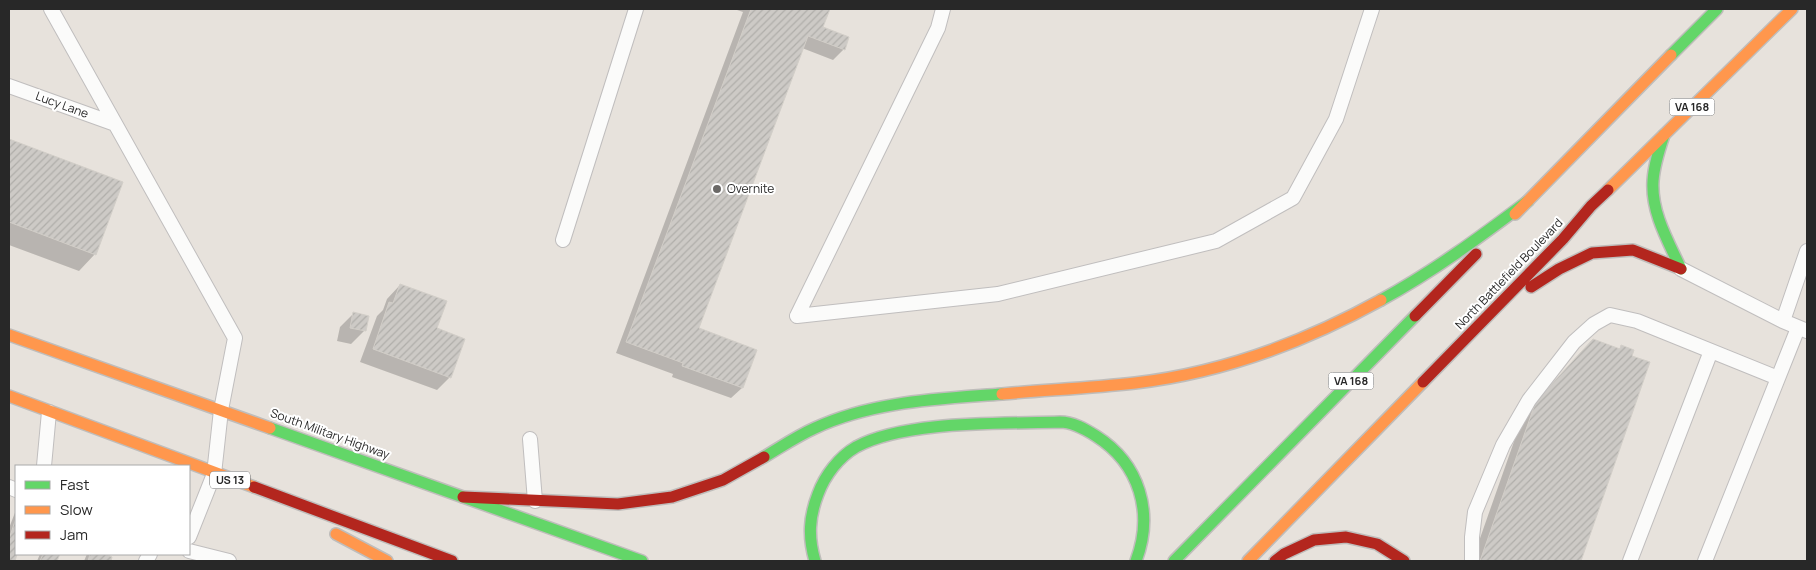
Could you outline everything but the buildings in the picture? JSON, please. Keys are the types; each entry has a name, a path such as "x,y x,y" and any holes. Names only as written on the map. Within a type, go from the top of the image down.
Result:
{"main road":[{"name":"VA 168","path":"1174,561 1717,9"},
{"name":"North Battlefield Boulevard","path":"1248,561 1563,239 1591,206 1792,9"},
{"path":"1664,134 1655,164 1653,188 1659,223 1681,269"},
{"path":"463,496 618,504 672,497 723,480 815,428 863,411 913,401 1136,383 1207,370 1276,349 1344,320 1408,285 1469,246 1528,201"},
{"path":"1490,313 1559,269 1592,253 1633,250 1681,269"},
{"name":"South Military Highway","path":"9,335 642,561"},
{"name":"US 13","path":"9,396 214,474 452,561"},
{"path":"815,561 810,549 810,515 822,482 845,455 875,438 939,428 1003,422 1068,423 1096,435 1120,455 1137,480 1145,510 1143,541 1136,561"},
{"path":"214,474 308,520"},
{"path":"326,528 388,561"},
{"path":"1274,561 1284,554 1314,540 1346,537 1377,544 1404,561"}],"lane":[{"path":"51,9 235,338 221,410 214,474 190,535"},
{"path":"563,240 636,9"},
{"path":"943,9 938,28 797,316 998,294 1216,241 1293,198 1336,119 1372,9"},
{"name":"Lucy Lane","path":"9,86 115,124"},
{"path":"1783,321 1807,251"},
{"path":"1681,269 1783,321 1803,329 1778,378 1705,561"},
{"path":"1472,561 1475,512 1502,445 1529,400 1574,342 1594,324 1610,315 1637,321 1778,378"},
{"path":"1630,561 1711,351"},
{"path":"44,465 49,412"},
{"path":"530,439 535,501"},
{"path":"190,551 229,561"}],"traffic: fast":[{"path":"1671,55 1717,9"},
{"path":"1664,135 1654,169 1653,193 1661,226 1681,269"},
{"path":"1381,300 1438,265 1528,201"},
{"path":"1174,561 1415,316"},
{"path":"764,457 815,428 860,412 907,403 1002,394"},
{"path":"815,561 810,527 818,494 833,467 856,447 877,438 927,428 955,425 1060,422 1083,428 1096,436 1111,447 1133,475 1143,508 1144,525 1136,561"},
{"path":"270,428 642,561"}],"traffic: slow":[{"path":"1608,190 1792,9"},
{"path":"1515,214 1671,55"},
{"path":"1002,394 1135,383 1199,372 1262,354 1323,329 1381,300"},
{"path":"9,335 270,428"},
{"path":"1248,561 1423,382"},
{"path":"9,396 254,487"},
{"path":"336,534 387,561"}],"traffic: jam":[{"path":"1423,382 1563,239 1591,206 1608,190"},
{"path":"1531,287 1559,269 1592,253 1633,250 1681,269"},
{"path":"1415,316 1476,254"},
{"path":"463,497 618,504 672,497 723,480 764,457"},
{"path":"254,487 452,561"},
{"path":"1275,561 1284,554 1314,540 1346,537 1377,544 1404,561"}],"place":[{"name":"Overnite","path":"717,189"}]}
